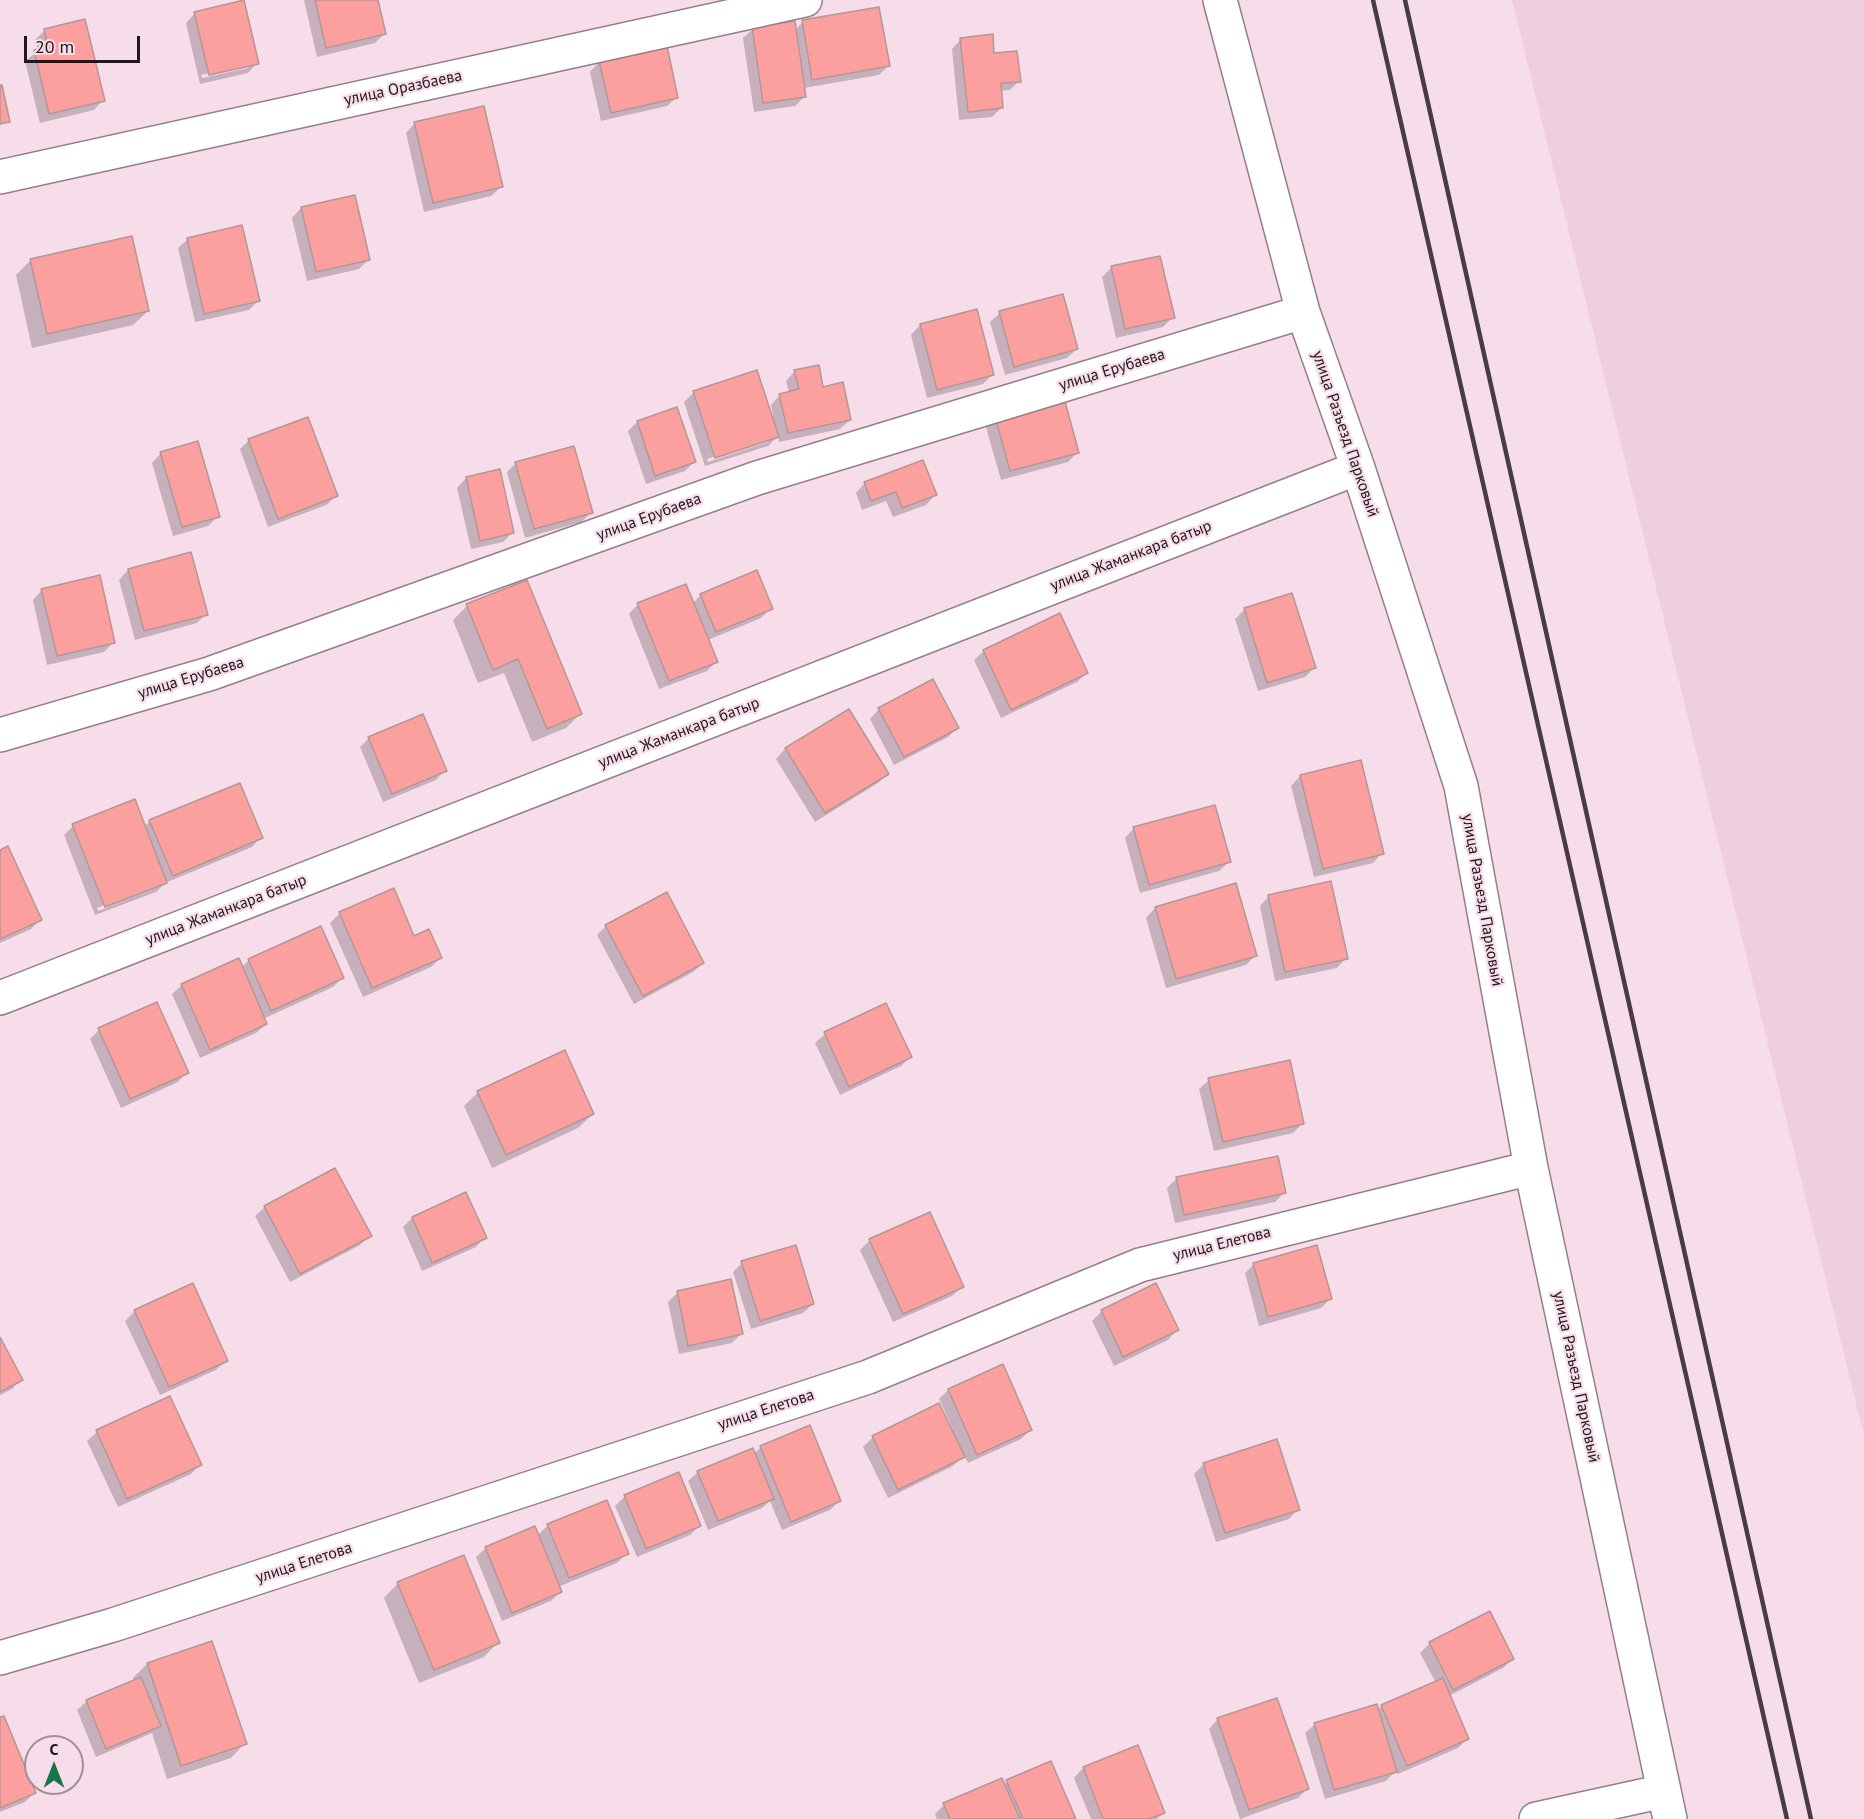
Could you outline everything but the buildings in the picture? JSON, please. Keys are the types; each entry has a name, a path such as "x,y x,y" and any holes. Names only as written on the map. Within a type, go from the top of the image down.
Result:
{"street":[{"name":"улица Оразбаева","path":"0,177 805,0"},
{"name":"улица Разъезд Парковый","path":"1220,0 1303,312 1358,468 1461,786 1531,1168 1667,1805"},
{"name":"улица Ерубаева","path":"0,735 209,674 757,478 1303,312"},
{"name":"улица Жаманкара батыр","path":"0,998 1358,468"},
{"name":"улица Елетова","path":"0,1658 113,1625 868,1377 1140,1264 1531,1168"},
{"path":"1536,1819 1667,1805"}],"shaded area":[{"path":"1512,0 1864,0 1864,1436"}],"railway":[{"path":"1373,0 1787,1819"},
{"path":"1405,0 1811,1819"}]}
